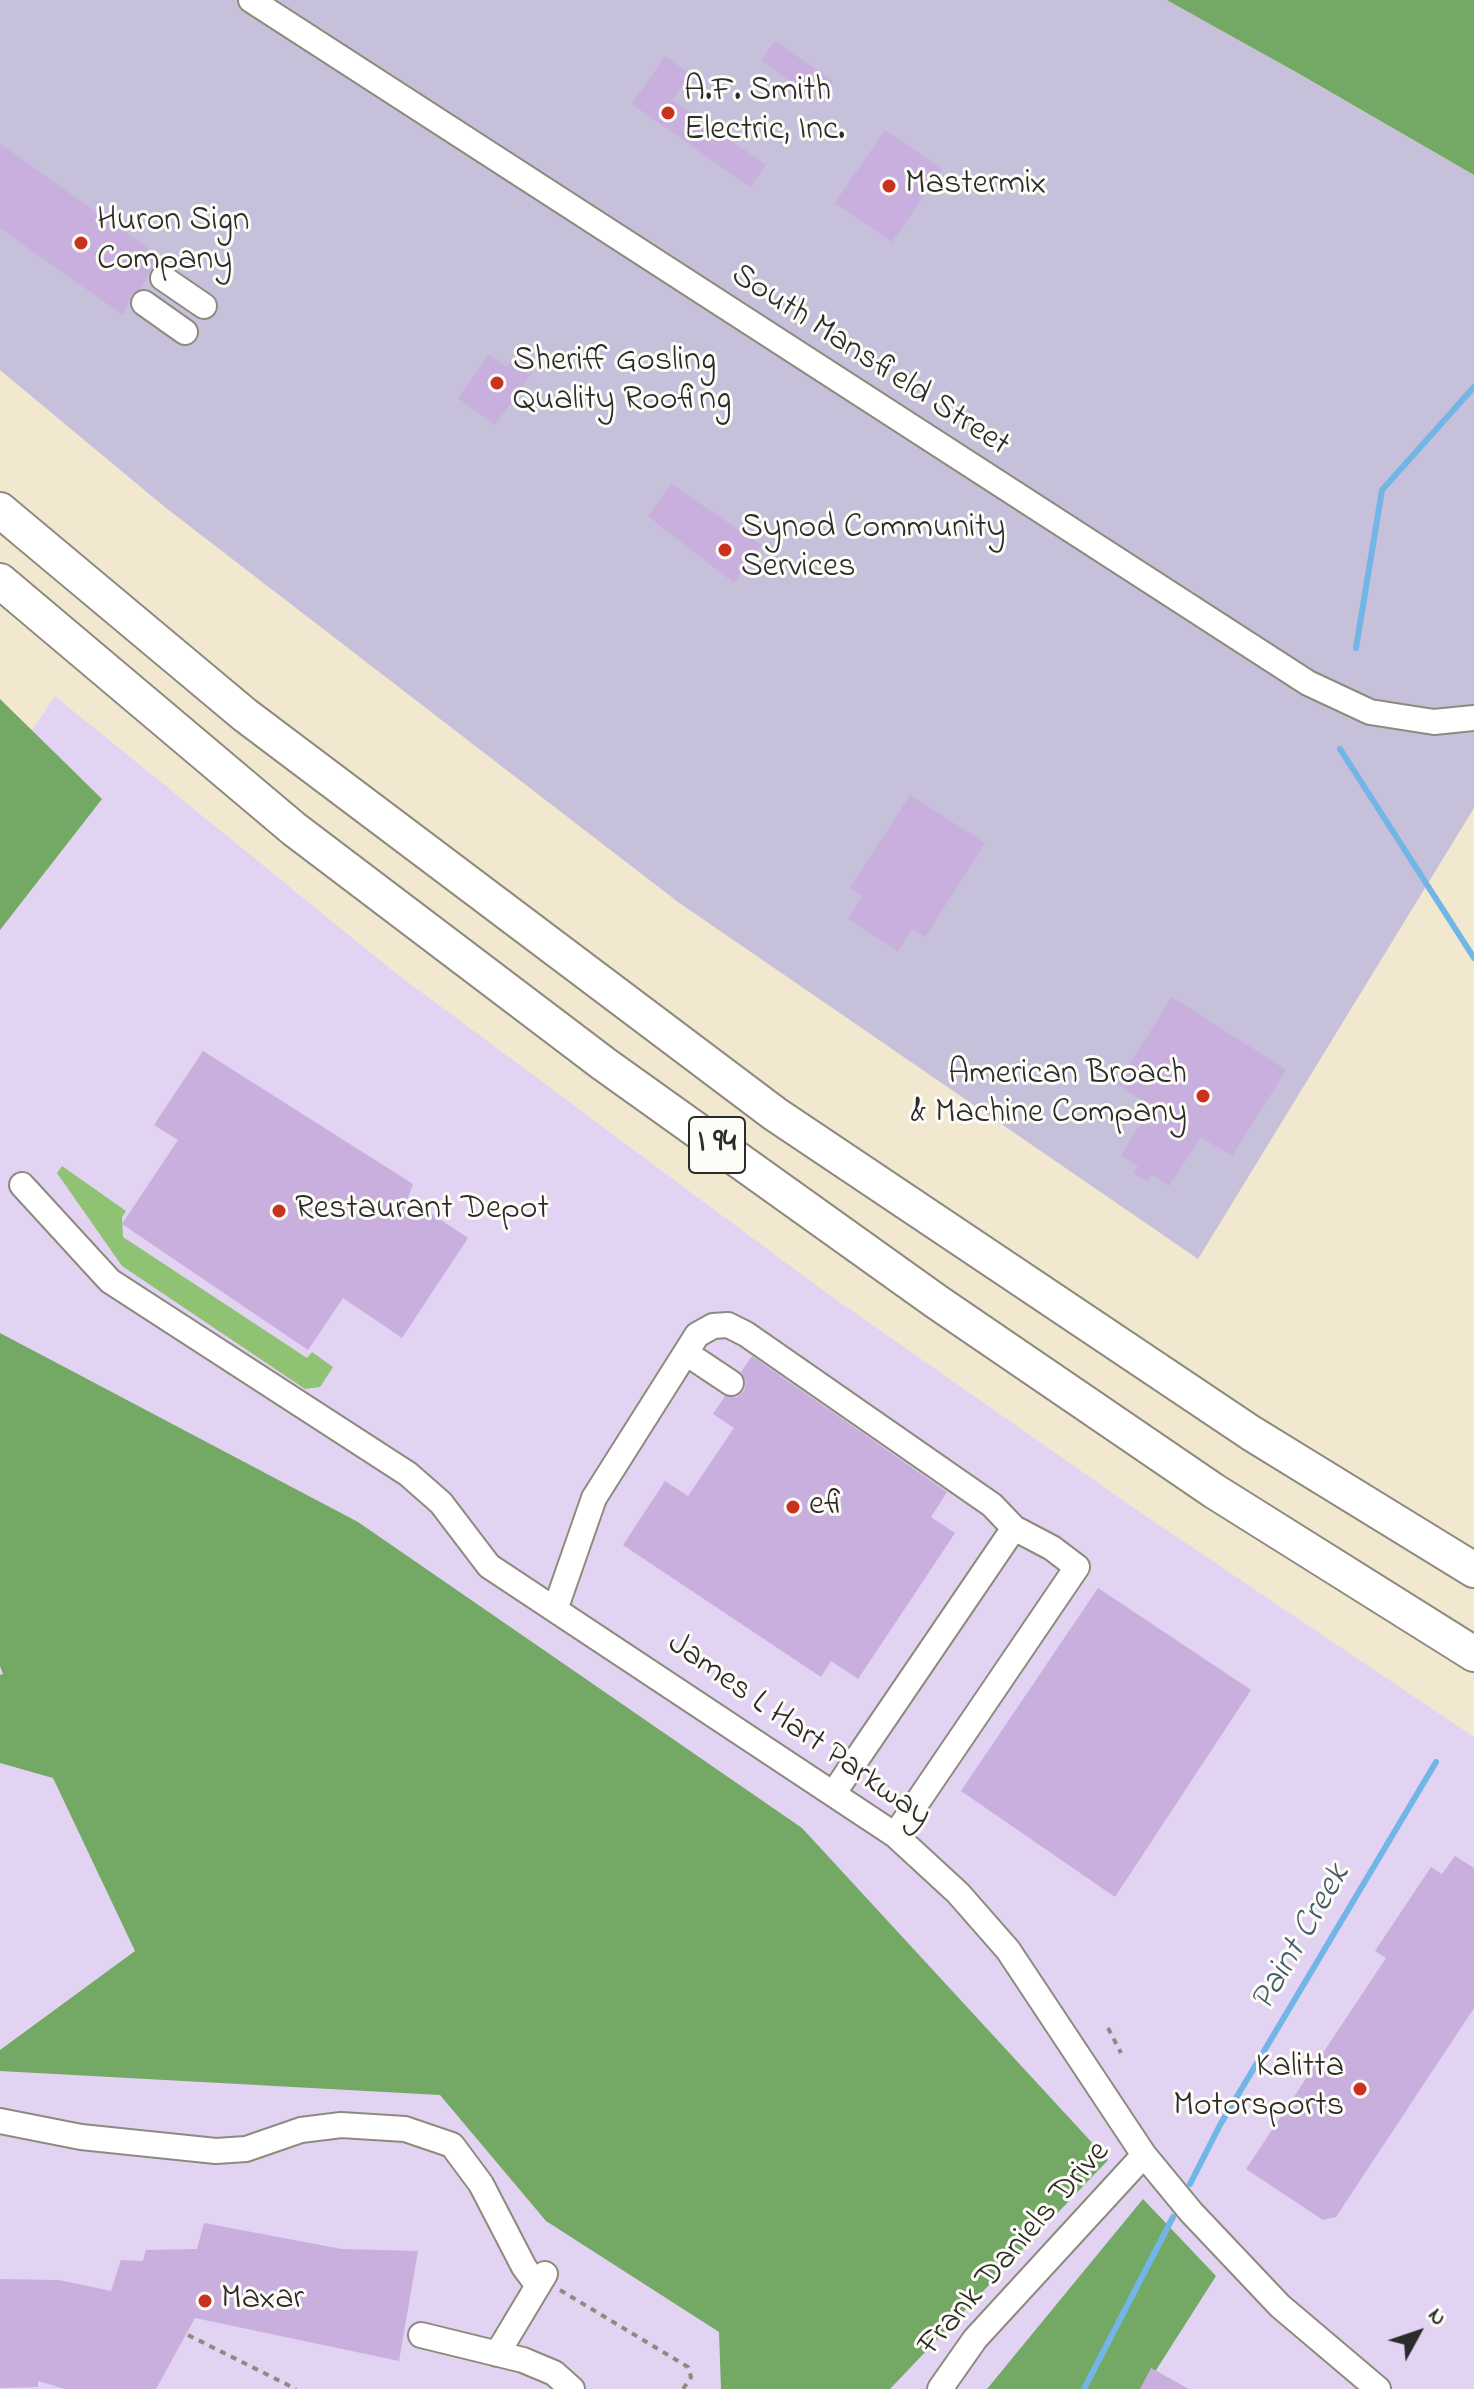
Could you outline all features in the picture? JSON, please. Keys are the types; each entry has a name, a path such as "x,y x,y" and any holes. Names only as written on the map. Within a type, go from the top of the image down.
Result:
{"highway":[{"name":"I 94","path":"0,510 245,715 775,1114 1238,1425 1474,1570"},
{"name":"I 94","path":"0,581 294,829 604,1064 937,1302 1214,1491 1474,1654"}],"street":[{"name":"South Mansfield Street","path":"251,0 1308,683 1370,712 1434,722 1474,718"},
{"path":"163,278 204,306"},
{"path":"144,303 185,332"},
{"name":"James L Hart Parkway","path":"22,1185 110,1281 408,1474 441,1503 489,1566 556,1607 895,1835 958,1893 1008,1950 1144,2155 1191,2212 1280,2306 1378,2389"},
{"path":"556,1607 594,1498 697,1335 713,1326 728,1325 746,1334 992,1505 1014,1528 1052,1548 1077,1567 895,1835"},
{"path":"686,1353 731,1383"},
{"path":"833,1794 1014,1528"},
{"path":"0,2121 81,2137 216,2151 246,2149 301,2130 341,2125 405,2129 452,2145 481,2184 524,2267 541,2280 497,2354"},
{"name":"Frank Daniels Drive","path":"940,2389 975,2339 1144,2155"},
{"path":"421,2335 497,2354 554,2373 572,2389"}],"path":[{"path":"1108,2028 1121,2053"},
{"path":"541,2280 688,2367 691,2377 683,2389"},
{"path":"188,2335 296,2389"}],"shaded area":[{"path":"0,0 1170,0 1474,175 1474,808 1198,1259 678,902 166,508 0,370"},
{"path":"55,696 393,971 821,1289 1147,1517 1474,1737 1474,2389 0,2389 0,779"}],"green space":[{"path":"1167,0 1474,0 1474,175 1294,71"},
{"path":"0,699 102,799 0,930"},
{"path":"62,1166 126,1211 122,1217 123,1237 307,1358 312,1352 333,1367 320,1387 305,1389 122,1266 57,1173"},
{"path":"0,1333 358,1522 802,1828 1108,2160 890,2389 721,2389 719,2332 546,2221 440,2095 0,2071 0,2050 135,1951 53,1778 0,1763 0,1675 3,1674 0,1666"},
{"path":"1143,2199 1216,2276 1144,2389 987,2389"}],"building":[{"path":"775,41 833,81 818,101 761,61"},
{"name":"A.F. Smith Electric, Inc.","path":"665,56 690,74 672,100 766,165 750,187 632,104"},
{"name":"Mastermix","path":"885,130 942,169 892,242 835,203"},
{"name":"Huron Sign Company","path":"0,144 162,258 151,269 141,289 131,295 123,315 0,228"},
{"name":"Sheriff Gosling Quality Roofing","path":"520,349 539,363 495,425 458,398 489,355 507,367"},
{"path":"671,484 761,545 734,583 648,516"},
{"path":"910,795 985,843 925,937 912,929 898,951 848,919 862,896 850,888"},
{"name":"American Broach & Machine Company","path":"1172,997 1286,1070 1232,1156 1201,1137 1169,1186 1151,1174 1147,1181 1134,1173 1138,1166 1121,1155 1152,1106 1117,1084"},
{"name":"Restaurant Depot","path":"203,1051 413,1184 408,1198 468,1238 402,1338 343,1298 308,1350 122,1224 178,1140 154,1125"},
{"name":"efi","path":"752,1356 947,1492 931,1517 955,1533 858,1679 831,1661 821,1677 623,1545 665,1481 688,1496 734,1428 713,1414 725,1396 737,1397 744,1391 746,1383 741,1372"},
{"path":"1098,1588 1251,1690 1115,1897 961,1791"},
{"name":"Kalitta Motorsports","path":"1455,1856 1474,1868 1474,2008 1336,2217 1323,2220 1246,2169 1386,1958 1375,1951 1431,1867 1442,1874"},
{"name":"Maxar","path":"204,2223 342,2249 418,2251 399,2361 195,2318 156,2389 65,2389 38,2381 38,2387 0,2388 0,2279 59,2280 111,2291 121,2260 143,2261 146,2250 197,2249"},
{"path":"1151,2368 1189,2389 1140,2389"}],"waterway":[{"name":"Paint Creek","path":"1356,648 1382,490 1474,387"},
{"name":"Paint Creek","path":"1340,749 1474,958"},
{"name":"Paint Creek","path":"1190,2184 1220,2125 1436,1762"},
{"name":"Paint Creek","path":"1084,2389 1173,2217"}],"place":[{"name":"A.F. Smith Electric, Inc.","path":"668,113"},
{"name":"Mastermix","path":"889,186"},
{"name":"Huron Sign Company","path":"81,243"},
{"name":"Sheriff Gosling Quality Roofing","path":"497,383"},
{"name":"Synod Community Services","path":"725,550"},
{"name":"American Broach & Machine Company","path":"1203,1096"},
{"name":"Restaurant Depot","path":"279,1211"},
{"name":"efi","path":"793,1507"},
{"name":"Kalitta Motorsports","path":"1360,2089"},
{"name":"Maxar","path":"205,2301"}]}
